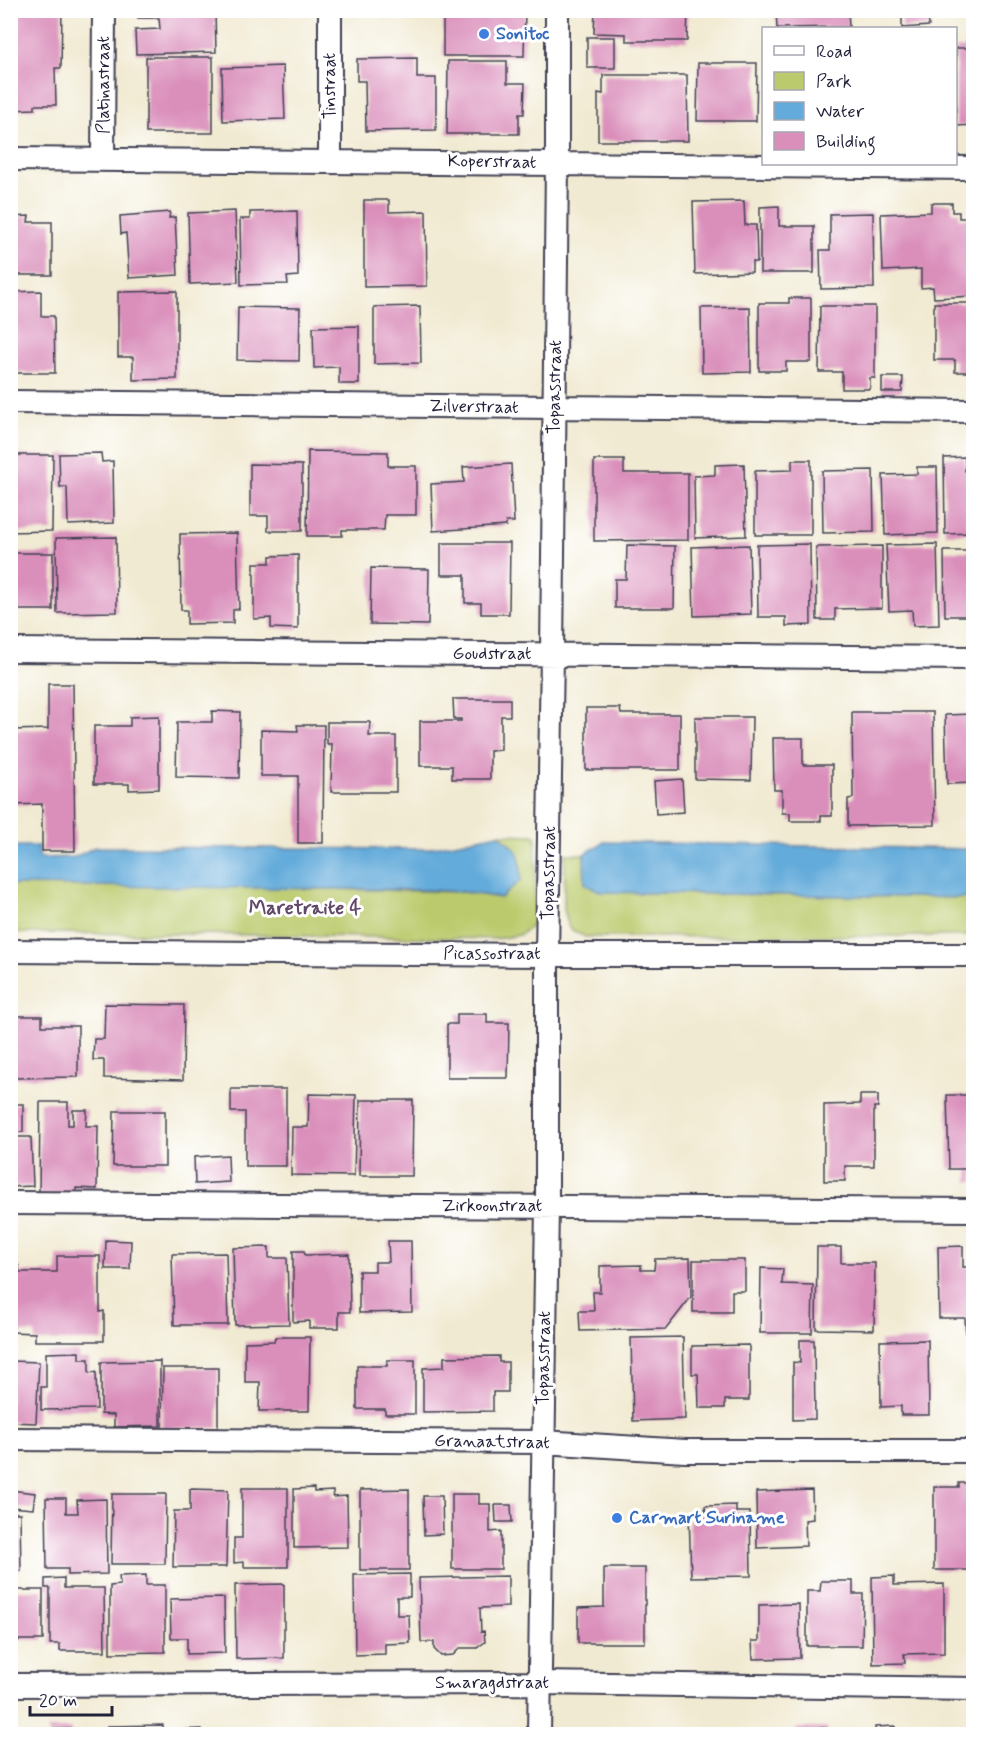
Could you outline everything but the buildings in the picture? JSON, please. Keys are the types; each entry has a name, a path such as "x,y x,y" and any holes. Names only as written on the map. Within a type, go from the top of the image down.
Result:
{"street":[{"name":"Platinastraat","path":"104,10 104,160"},
{"name":"Tinstraat","path":"330,10 330,161"},
{"name":"Topaasstraat","path":"539,1734 547,1207 547,955 552,655 557,10"},
{"name":"Koperstraat","path":"10,159 974,168"},
{"name":"Zilverstraat","path":"10,402 974,411"},
{"name":"Goudstraat","path":"10,650 974,658"},
{"name":"Picassostraat","path":"10,951 974,955"},
{"name":"Zirkoonstraat","path":"10,1203 974,1210"},
{"name":"Granaatstraat","path":"10,1439 543,1442 685,1451 974,1451"},
{"name":"Smaragdstraat","path":"10,1685 539,1683 974,1689"}],"green space":[{"path":"498,834 536,835 535,909 532,926 519,935 497,939 11,933 11,885 463,892 512,845"},
{"path":"565,854 584,854 585,883 602,892 973,898 973,936 585,937 569,928 564,909"}],"water":[{"path":"498,834 518,853 521,871 521,880 501,898 463,892 427,890 11,885 11,846 38,846 40,858 75,857 95,847 425,849"},
{"path":"604,842 973,849 973,898 602,892 585,884 584,854"}],"place":[{"name":"Sonitoc","path":"484,34"},
{"name":"Carmart Suriname","path":"617,1518"}],"district":[{"name":"Maretraite 4","path":"305,908"}]}
